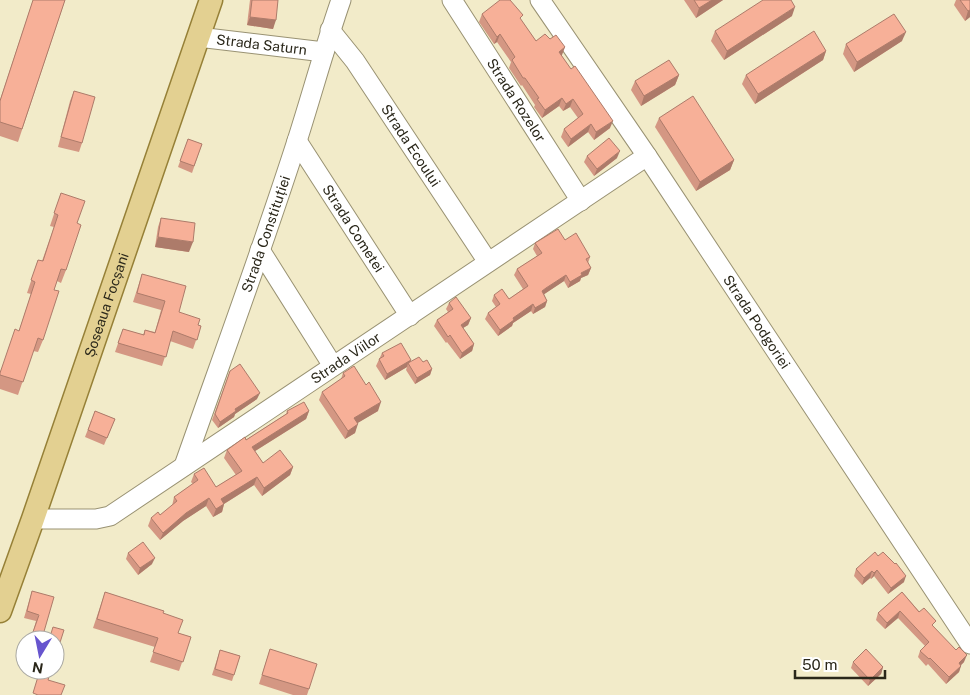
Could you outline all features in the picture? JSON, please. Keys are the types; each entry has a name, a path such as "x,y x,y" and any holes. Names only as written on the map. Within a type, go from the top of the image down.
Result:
{"main road":[{"name":"Șoseaua Focșani","path":"0,611 211,0"}],"street":[{"name":"Strada Constituției","path":"184,466 297,141 330,30 341,0"},
{"name":"Strada Rozelor","path":"452,0 581,201"},
{"name":"Strada Podgoriei","path":"540,0 647,156 970,644"},
{"name":"Strada Ecoului","path":"330,30 355,61 488,262"},
{"name":"Strada Saturn","path":"198,37 324,52"},
{"name":"Strada Cometei","path":"297,141 410,316"},
{"name":"Strada Viilor","path":"33,519 96,519 105,518 115,513 647,156"},
{"path":"260,250 333,366"}],"building":[{"path":"33,0 65,0 22,129 0,122 0,101"},
{"path":"252,0 278,0 276,20 250,17"},
{"path":"500,0 510,0 523,15 520,18 536,41 545,34 550,39 556,35 565,47 559,52 571,69 575,66 613,121 596,132 591,124 571,139 564,129 583,114 573,99 566,104 562,98 545,110 537,99 539,98 512,60 515,57 500,34 497,37 482,14"},
{"path":"694,0 712,0 699,8"},
{"path":"763,0 791,0 795,7 727,51 715,31"},
{"path":"960,0 970,0 970,10 968,11"},
{"path":"894,14 906,32 857,62 846,44"},
{"path":"814,31 826,51 758,94 746,75"},
{"path":"669,60 679,75 644,96 635,81"},
{"path":"74,91 95,97 82,143 61,137"},
{"path":"693,96 734,160 700,182 659,118"},
{"path":"609,138 620,151 597,169 587,156"},
{"path":"188,139 202,144 194,166 180,161"},
{"path":"61,193 85,201 77,223 81,225 66,270 61,269 54,290 59,291 43,340 38,338 23,382 0,375 0,373 15,329 19,331 35,282 31,280 38,260 43,261 58,215 54,213"},
{"path":"161,218 195,223 193,242 158,237"},
{"path":"558,229 565,240 576,233 590,257 586,259 591,268 570,282 566,275 546,288 542,291 547,301 535,308 533,304 500,330 488,313 500,304 494,295 502,289 509,299 528,286 517,269 542,253 535,243"},
{"path":"142,274 186,286 179,312 200,319 198,325 201,326 197,340 173,331 166,357 118,343 123,329 144,335 145,330 155,333 165,301 137,293"},
{"path":"456,297 471,318 461,325 474,344 462,353 437,320 453,309 449,303"},
{"path":"401,343 411,360 387,374 379,359 384,356 382,353"},
{"path":"419,357 423,362 427,360 432,369 417,378 408,363"},
{"path":"240,364 260,393 235,409 236,411 220,422 215,414 230,371"},
{"path":"354,366 366,385 369,382 381,402 354,418 358,424 348,431 322,392 345,376 343,373"},
{"path":"304,402 309,411 252,447 263,463 280,450 293,467 264,488 257,477 221,499 224,504 216,509 209,498 186,513 163,533 151,518 158,512 160,515 177,501 174,497 198,480 194,474 204,468 216,487 242,471 227,450 245,437 246,440 288,413 287,411"},
{"path":"95,411 115,419 107,438 88,430"},
{"path":"143,542 155,558 140,568 128,553"},
{"path":"875,552 878,556 883,552 896,563 906,576 891,588 877,570 874,573 872,571 864,578 856,569"},
{"path":"32,591 54,597 44,630 34,630 39,615 27,611"},
{"path":"105,592 164,611 163,613 183,620 178,633 191,637 183,662 153,652 158,638 97,619"},
{"path":"902,592 919,612 924,608 936,621 932,625 956,650 959,647 967,655 959,663 961,666 949,677 920,651 929,642 900,611 887,623 878,613"},
{"path":"53,627 64,630 52,630"},
{"path":"270,649 317,664 309,689 262,675"},
{"path":"866,649 883,667 870,680 853,662"},
{"path":"220,650 240,656 234,675 215,669"},
{"path":"37,680 48,680 65,685 61,695 38,695 33,693"}]}
